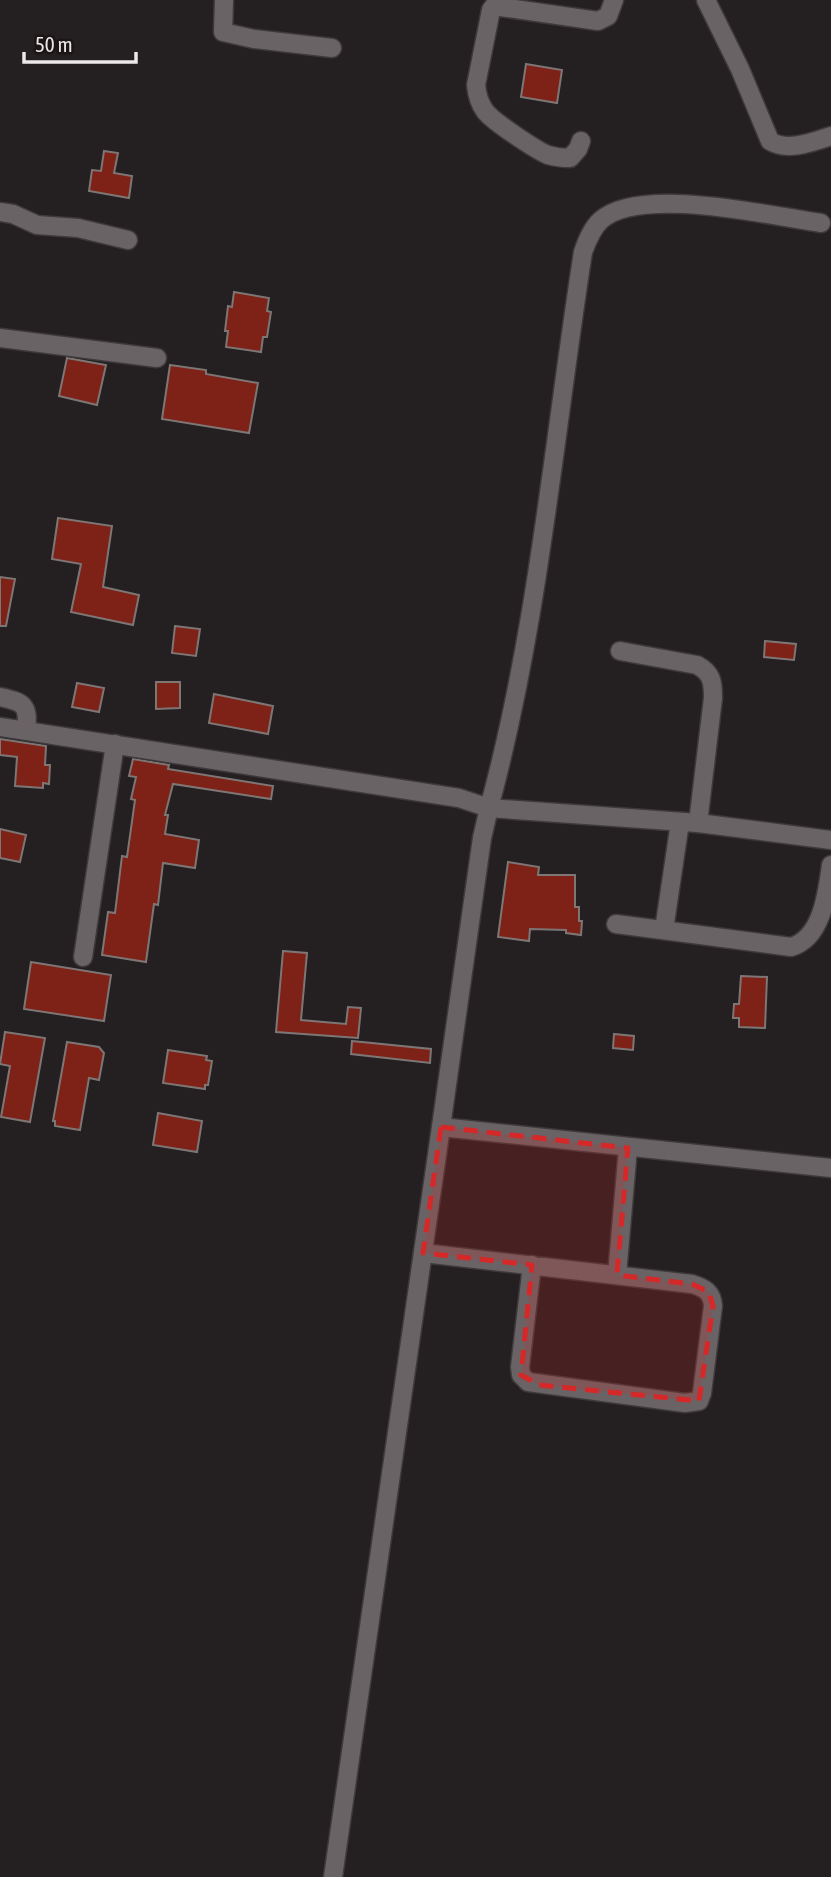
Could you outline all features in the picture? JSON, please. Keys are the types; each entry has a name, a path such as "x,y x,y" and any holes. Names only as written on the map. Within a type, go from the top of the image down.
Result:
{"street":[{"path":"224,0 223,32 254,39 332,48"},
{"path":"581,141 570,158 552,156 490,117 483,109 476,85 491,9 494,6 511,7 598,22 608,16 614,0"},
{"path":"706,0 740,69 770,141 784,146 831,136"},
{"path":"333,1877 482,838 508,740 538,565 583,252 600,220 626,207 678,203 821,223"},
{"path":"0,212 13,214 37,225 78,228 128,240"},
{"path":"0,338 157,358"},
{"path":"620,651 697,665 708,671 713,684 713,698 698,823"},
{"path":"0,697 18,701 26,709 26,730"},
{"path":"0,727 458,798 489,808 698,823 831,840"},
{"path":"83,957 115,744"},
{"path":"664,930 680,822"},
{"path":"616,924 691,936 791,947 802,944 811,934 824,903 831,865"},
{"path":"441,1127 831,1168"},
{"path":"617,1275 628,1148"},
{"path":"423,1253 532,1265 692,1284 704,1287 713,1298 713,1307 699,1401 685,1403 528,1382 521,1375 520,1367 532,1265"}],"highlighted area":[{"path":"441,1127 628,1148 617,1275 692,1284 709,1292 713,1306 699,1401 539,1385 521,1375 532,1265 423,1253"}],"building":[{"path":"526,64 562,70 557,103 521,97"},
{"path":"104,151 118,153 114,173 132,176 129,198 89,191 92,170 101,171"},
{"path":"234,292 269,298 267,311 271,312 267,337 263,337 261,352 226,347 228,306 232,307"},
{"path":"67,358 106,365 97,405 59,396"},
{"path":"170,365 206,370 206,374 258,383 249,433 162,419"},
{"path":"58,518 112,526 103,587 139,595 133,625 71,612 81,564 52,559"},
{"path":"0,577 15,579 6,626 0,626"},
{"path":"175,626 200,629 196,656 172,653"},
{"path":"765,641 796,644 794,660 764,657"},
{"path":"156,682 180,682 180,708 156,709"},
{"path":"77,683 104,688 99,712 72,707"},
{"path":"214,694 273,706 268,734 209,723"},
{"path":"0,739 46,746 45,765 50,765 49,784 43,783 43,788 15,786 17,757 0,755"},
{"path":"133,759 169,765 168,769 273,786 271,799 173,784 165,815 168,815 165,834 199,840 195,868 163,863 158,905 154,904 146,962 102,955 108,912 115,913 122,856 127,857 135,800 131,799 136,777 129,776"},
{"path":"0,829 26,835 20,862 0,858"},
{"path":"508,862 539,867 538,875 575,875 575,907 579,907 579,921 582,921 581,935 566,933 566,930 530,929 529,941 498,937"},
{"path":"283,951 307,953 301,1020 346,1024 348,1007 361,1008 358,1038 276,1032"},
{"path":"31,962 111,975 104,1021 24,1009"},
{"path":"741,976 767,977 765,1028 739,1027 739,1018 733,1018 734,1004 739,1004"},
{"path":"5,1032 45,1038 30,1122 1,1117 10,1066 0,1064"},
{"path":"614,1034 634,1036 633,1050 613,1048"},
{"path":"352,1041 431,1049 430,1063 351,1054"},
{"path":"67,1042 99,1047 104,1053 99,1080 89,1078 80,1130 55,1126 53,1121"},
{"path":"168,1050 207,1056 206,1060 212,1061 205,1089 163,1083"},
{"path":"158,1113 202,1121 197,1152 153,1145"}]}
